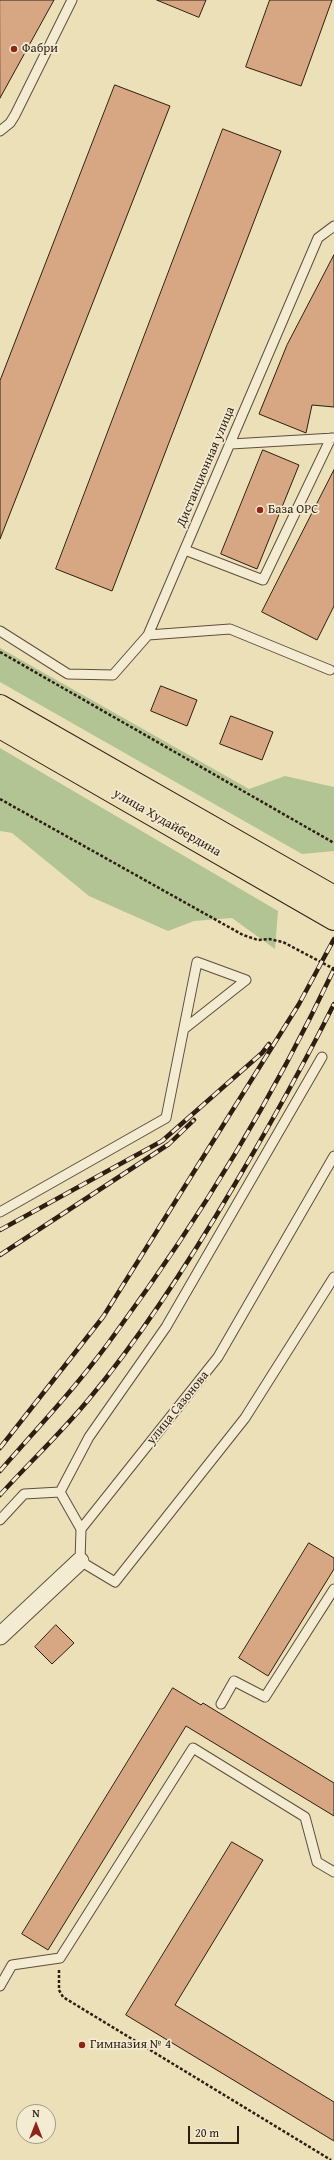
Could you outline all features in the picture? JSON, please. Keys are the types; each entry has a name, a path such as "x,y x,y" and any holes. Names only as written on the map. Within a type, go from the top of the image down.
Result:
{"main road":[{"name":"улица Худайбердина","path":"0,706 334,897"},
{"name":"улица Худайбердина","path":"0,727 334,919"}],"street":[{"path":"0,1636 80,1561"}],"lane":[{"path":"0,131 10,123 15,115 72,0"},
{"name":"Дистанционная улица","path":"0,631 68,674 113,675 148,636 318,238 334,226"},
{"path":"185,550 264,580 333,438 231,444"},
{"path":"148,636 230,629 330,670"},
{"path":"0,1212 166,1118 197,962 246,980 184,1029"},
{"path":"60,1492 89,1438 166,1327 322,1057"},
{"name":"улица Сазонова","path":"81,1529 218,1357 334,1156"},
{"path":"60,1492 81,1529 80,1561 115,1582 245,1418 334,1277"},
{"path":"0,1520 24,1494 60,1492"},
{"path":"221,1704 234,1681 266,1697 334,1590"},
{"path":"0,1986 12,1965 60,1958 193,1748 305,1816 317,1862 334,1872"}],"path":[{"path":"0,652 334,843"},
{"path":"0,798 243,935 258,940 269,939 283,942 334,969"},
{"path":"60,1958 58,1982 59,1990 63,1997 331,2160"}],"green space":[{"path":"0,648 249,789 285,776 334,787 334,851 302,854 0,682"},
{"path":"0,748 278,911 275,949 232,918 194,921 168,931 89,896 12,833 0,831"}],"building":[{"name":"Фабри","path":"0,0 54,0 0,98"},
{"path":"157,0 206,0 199,17"},
{"path":"270,0 332,0 301,86 246,67"},
{"path":"115,85 170,106 0,539 0,381"},
{"path":"223,129 281,151 112,591 56,569"},
{"path":"334,255 334,407 312,405 306,433 259,414 287,345"},
{"name":"База ОРС","path":"263,450 299,465 257,569 221,554"},
{"path":"334,470 334,606 317,640 262,612"},
{"path":"161,686 197,700 187,726 151,711"},
{"path":"231,716 273,732 262,760 220,744"},
{"path":"309,1543 334,1558 334,1569 268,1676 239,1658"},
{"path":"56,1625 74,1643 52,1664 35,1647"},
{"path":"173,1688 201,1705 203,1703 334,1783 334,1816 186,1726 48,1950 22,1934"},
{"path":"232,1842 263,1860 175,2005 334,2102 334,2141 126,2015"}],"railway":[{"path":"0,1448 103,1317 299,1004 334,939"},
{"path":"0,1471 90,1368 177,1245 261,1110 334,969"},
{"path":"0,1495 89,1399 148,1322 201,1240 261,1140 334,1004"},
{"path":"0,1230 162,1141 262,1053 269,1044"},
{"path":"0,1255 169,1144 194,1120"}],"place":[{"name":"Фабри","path":"14,49"},
{"name":"База ОРС","path":"260,510"},
{"name":"Гимназия № 4","path":"82,2045"}]}
